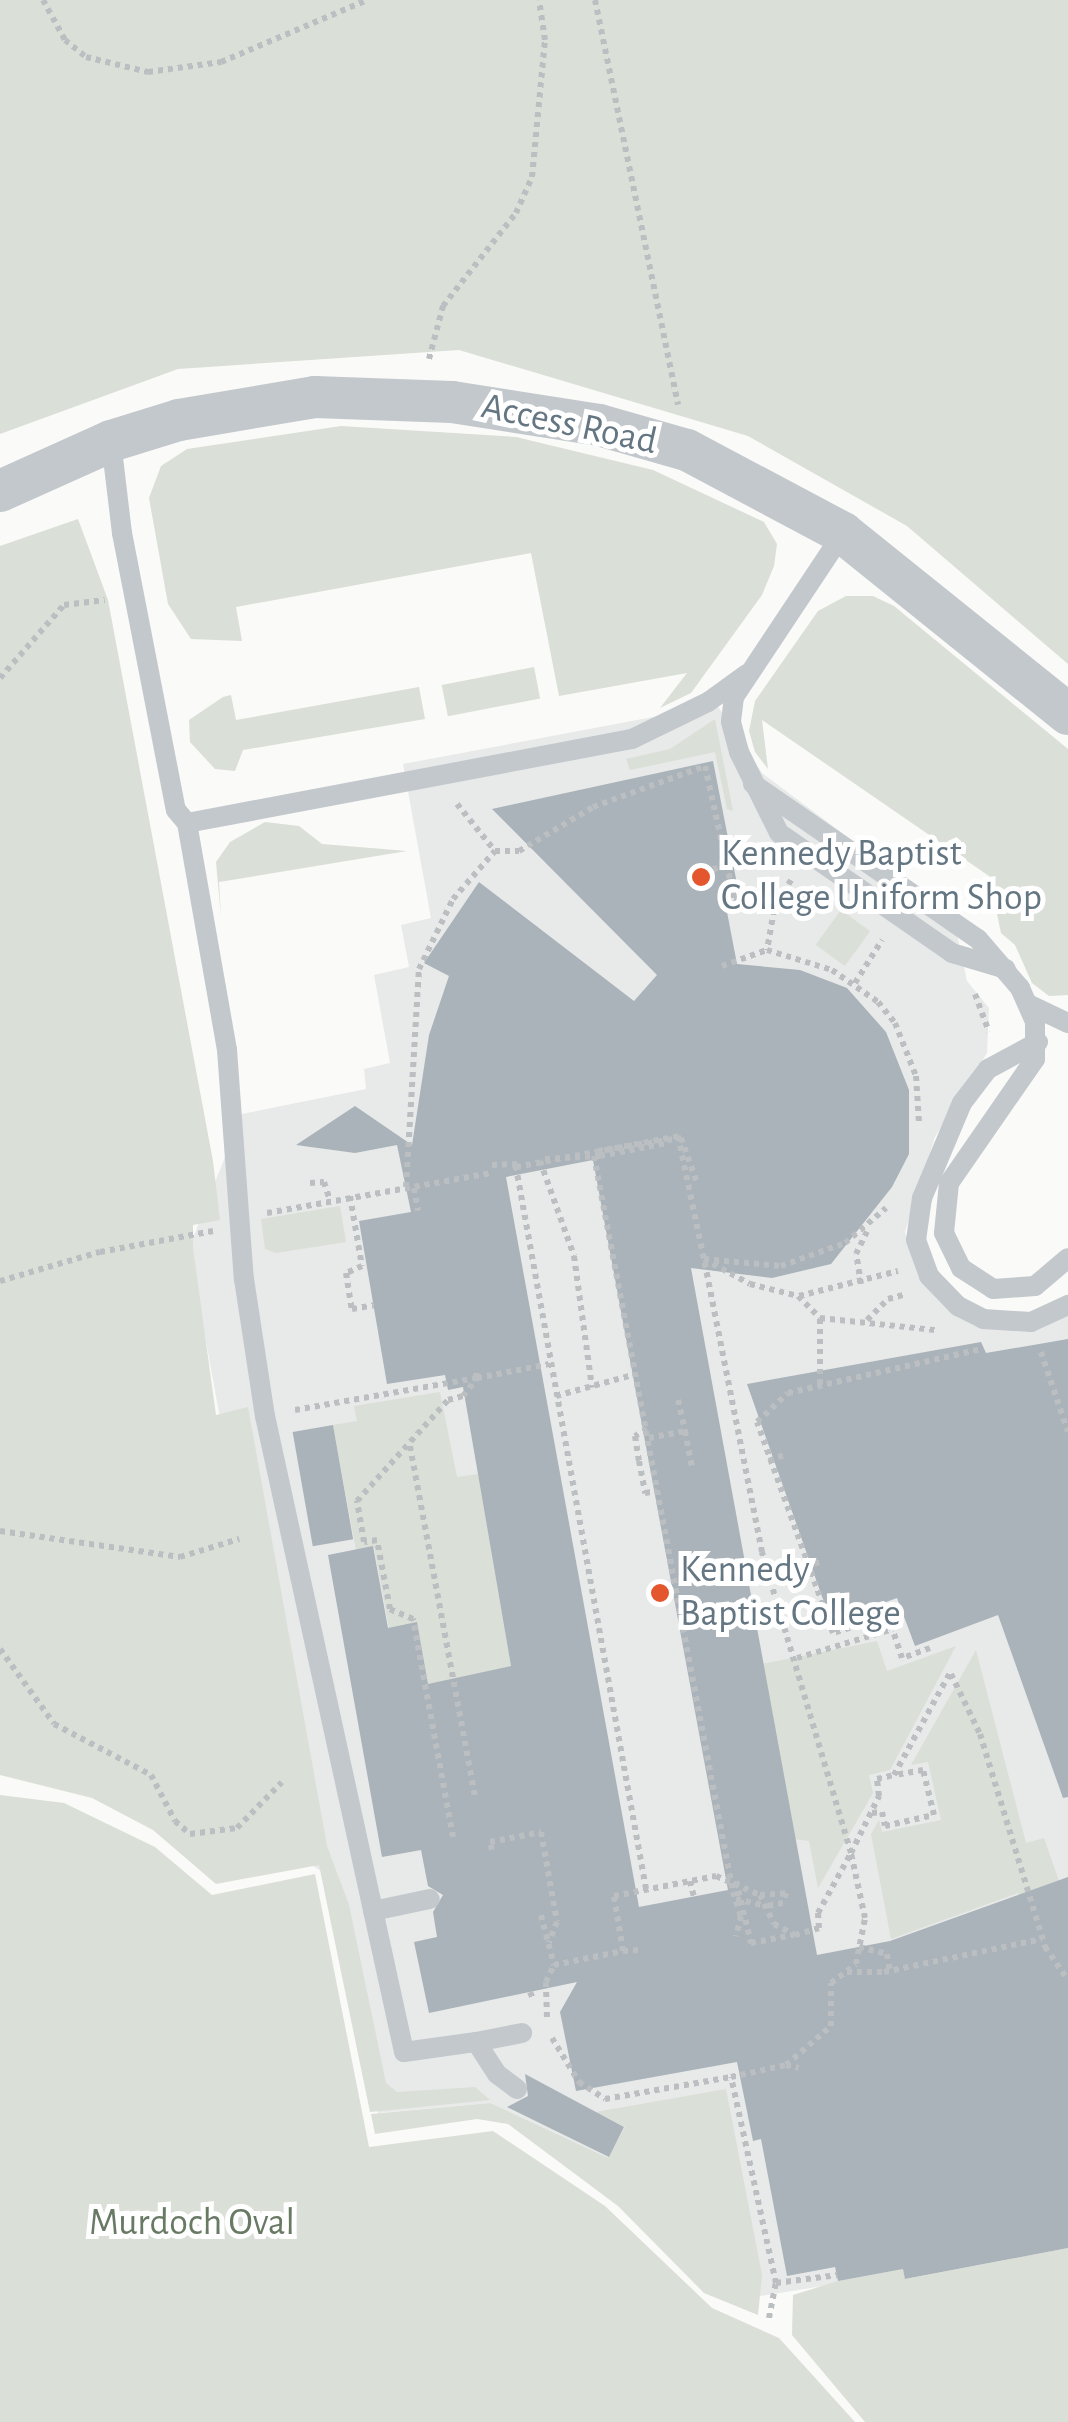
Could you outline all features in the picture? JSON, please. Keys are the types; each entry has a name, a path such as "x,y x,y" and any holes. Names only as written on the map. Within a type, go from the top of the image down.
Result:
{"street":[{"name":"Access Road","path":"0,490 111,441 179,420 314,397 452,402 599,425 688,450 843,532 1068,714"}],"lane":[{"path":"111,441 122,534 176,810 186,822 227,1050 240,1222 264,1416 404,2052 522,2033"},
{"path":"843,532 747,674 731,722 753,784 778,832 952,953 1008,970 1043,1021"},
{"path":"186,822 618,741 708,702 747,674"},
{"path":"1068,1008 1043,1021 988,1068 962,1103 922,1198 916,1240 930,1276 958,1306 983,1319 1031,1322 1068,1305"},
{"path":"1043,1021 1024,1076 950,1183 944,1233 961,1268 994,1289 1035,1286 1068,1258"},
{"path":"372,1911 430,1899"},
{"path":"476,2042 497,2074 517,2089"}],"path":[{"path":"43,0 65,40 86,57 148,72 222,62 367,0"},
{"path":"426,365 443,306 516,213 532,178 545,40 540,0"},
{"path":"594,0 682,424"},
{"path":"0,678 64,605"},
{"path":"418,1211 410,1187 419,969 453,900 495,851 518,850 660,778 705,766 734,898 774,910 767,950"},
{"path":"455,798 495,851"},
{"path":"703,871 728,866"},
{"path":"855,983 888,930"},
{"path":"722,966 767,950 855,983 895,1023 916,1076 916,1140"},
{"path":"491,1168 516,1167 622,1142 678,1136 762,1552 851,1853 865,1918 856,1964 830,1984 831,2026 786,2065"},
{"path":"696,1180 691,1181 681,1138 598,1151 657,1491 736,1899 736,1936"},
{"path":"272,1212 571,1153 597,1156 667,1144"},
{"path":"540,1161 574,1256 592,1388"},
{"path":"516,1167 646,1889"},
{"path":"310,1183 324,1182 330,1200"},
{"path":"350,1196 362,1266 346,1273 352,1309 374,1305"},
{"path":"861,1284 856,1254 870,1226 895,1196"},
{"path":"0,1281 240,1222"},
{"path":"704,1259 781,1263 870,1226"},
{"path":"704,1259 750,1284 798,1296 877,1278"},
{"path":"798,1296 820,1318 893,1322"},
{"path":"867,1320 886,1302"},
{"path":"820,1318 820,1384"},
{"path":"1034,1332 1068,1432"},
{"path":"930,1648 902,1658 888,1616 833,1633 806,1567 757,1422 788,1392 911,1368 986,1348"},
{"path":"264,1416 477,1374 549,1364"},
{"path":"453,1837 412,1619 388,1609 377,1540 364,1542 358,1501 448,1400 463,1396 477,1374"},
{"path":"556,1396 632,1375"},
{"path":"678,1400 692,1466"},
{"path":"647,1428 635,1436 644,1487 657,1491"},
{"path":"649,1438 685,1431"},
{"path":"410,1445 475,1796"},
{"path":"769,1461 783,1455"},
{"path":"0,1531 180,1557 239,1539"},
{"path":"806,1567 822,1562"},
{"path":"796,1658 893,1630"},
{"path":"0,1649 54,1724 151,1775 175,1822 190,1834 237,1828 282,1782"},
{"path":"894,1776 950,1672 980,1734 1042,1939 1068,1980"},
{"path":"736,1881 752,1942 819,1928 818,1913 872,1814 877,1780 923,1770 934,1815 885,1826 882,1812 872,1814"},
{"path":"492,1850 490,1842 541,1832 558,1922 548,1944"},
{"path":"623,1951 614,1896 716,1876 736,1881 760,1895 774,1924 795,1935"},
{"path":"690,1881 694,1897"},
{"path":"736,1899 766,1906 784,1903 787,1895 760,1895"},
{"path":"540,1915 554,1965 546,1982 547,2026 562,2062 605,2099 786,2065 798,2068"},
{"path":"846,1972 890,1971 1042,1939"},
{"path":"859,1946 886,1954 890,1971"},
{"path":"554,1965 640,1950"},
{"path":"730,2076 776,2283 769,2318"},
{"path":"776,2283 836,2275"}],"shaded area":[{"name":"Kennedy Baptist College","path":"717,705 762,773 953,916 967,981 989,1008 987,1053 935,1137 905,1232 917,1271 981,1324 1068,1311 1068,2247 754,2297 490,2103 378,2113 321,1871 300,1858 189,1248 242,1114 366,1089 364,1069 390,1063 374,975 409,967 401,925 431,918 403,764"}],"green space":[{"path":"0,0 1068,0 1068,664 907,526 748,436 459,350 178,369 0,434"},
{"path":"341,426 516,437 653,470 764,522 777,544 774,566 762,595 691,693 660,708 687,673 559,696 531,553 236,607 242,641 191,639 168,604 149,498 161,466 187,449"},
{"path":"78,519 108,600 213,1161 220,1220 193,1225 193,1248 216,1415 248,1407 327,1846 349,1905 386,2083 397,2092 475,2087 490,2100 370,2112 319,1865 216,1884 153,1830 92,1798 0,1775 0,546"},
{"path":"846,596 873,596 894,606 1068,749 1068,995 1049,996 1032,983 1015,945 1001,933 989,876 762,720 768,769 755,752 749,731 755,701 818,611"},
{"path":"534,667 540,698 448,716 442,685"},
{"path":"419,687 425,719 243,750 235,771 215,769 190,742 189,720 231,695 236,720"},
{"path":"715,719 733,811 727,809 715,752 630,770 626,759 670,749"},
{"path":"265,822 299,826 322,844 407,851 219,882 221,917 216,862 230,842"},
{"path":"841,910 870,931 845,966 816,945"},
{"path":"340,1206 346,1242 276,1253 265,1249 261,1219"},
{"path":"440,1392 457,1477 478,1474 511,1666 473,1675 457,1843 417,1623 389,1628 374,1547 356,1550 333,1425 357,1421 354,1406"},
{"path":"877,1641 887,1671 956,1646 890,1770 869,1775 873,1793 818,1888 809,1841 794,1839 762,1664"},
{"path":"976,1650 1026,1843 1044,1838 1068,1907 1039,2014 1018,1893 891,1939 871,1834 879,1820 882,1832 941,1820 928,1762 911,1765"},
{"name":"Murdoch Oval","path":"0,1795 64,1803 155,1847 212,1895 315,1874 369,2147 493,2131 605,2206 712,2308 779,2338 855,2422 0,2422"},
{"path":"726,2089 762,2275 758,2315 704,2293 618,2206 508,2124 477,2119 375,2134 371,2114 490,2103 608,2158 625,2127 596,2112"},
{"path":"1068,2248 1068,2422 865,2422 792,2335 793,2295 838,2281 903,2269 906,2279"}],"building":[{"path":"713,761 738,889 723,891 737,964 800,970 847,988 886,1032 909,1090 909,1154 892,1187 831,1264 772,1278 691,1268 817,1955 890,1941 1068,1877 1068,2248 905,2279 903,2269 838,2281 835,2267 787,2276 761,2139 753,2141 737,2062 576,2091 560,2012 577,1982 429,2013 414,1942 437,1937 433,1912 443,1895 428,1886 421,1850 382,1857 328,1555 373,1546 388,1628 417,1622 428,1684 511,1666 463,1387 448,1390 445,1375 387,1384 359,1221 411,1212 397,1145 355,1153 296,1145 355,1106 412,1145 429,1035 449,976 424,963 479,882 634,1001 657,975 492,809","holes":["593,1160 728,1890 639,1907 506,1177"]},
{"path":"1068,1339 1068,1797 1063,1798 998,1615 915,1646 897,1598 831,1622 747,1384 981,1342 986,1353"},
{"path":"333,1425 353,1539 313,1546 293,1432"},
{"path":"525,2074 624,2127 609,2157 507,2107 528,2096"}],"place":[{"name":"Kennedy Baptist College Uniform Shop","path":"701,877"},
{"name":"Kennedy Baptist College","path":"660,1593"}]}
